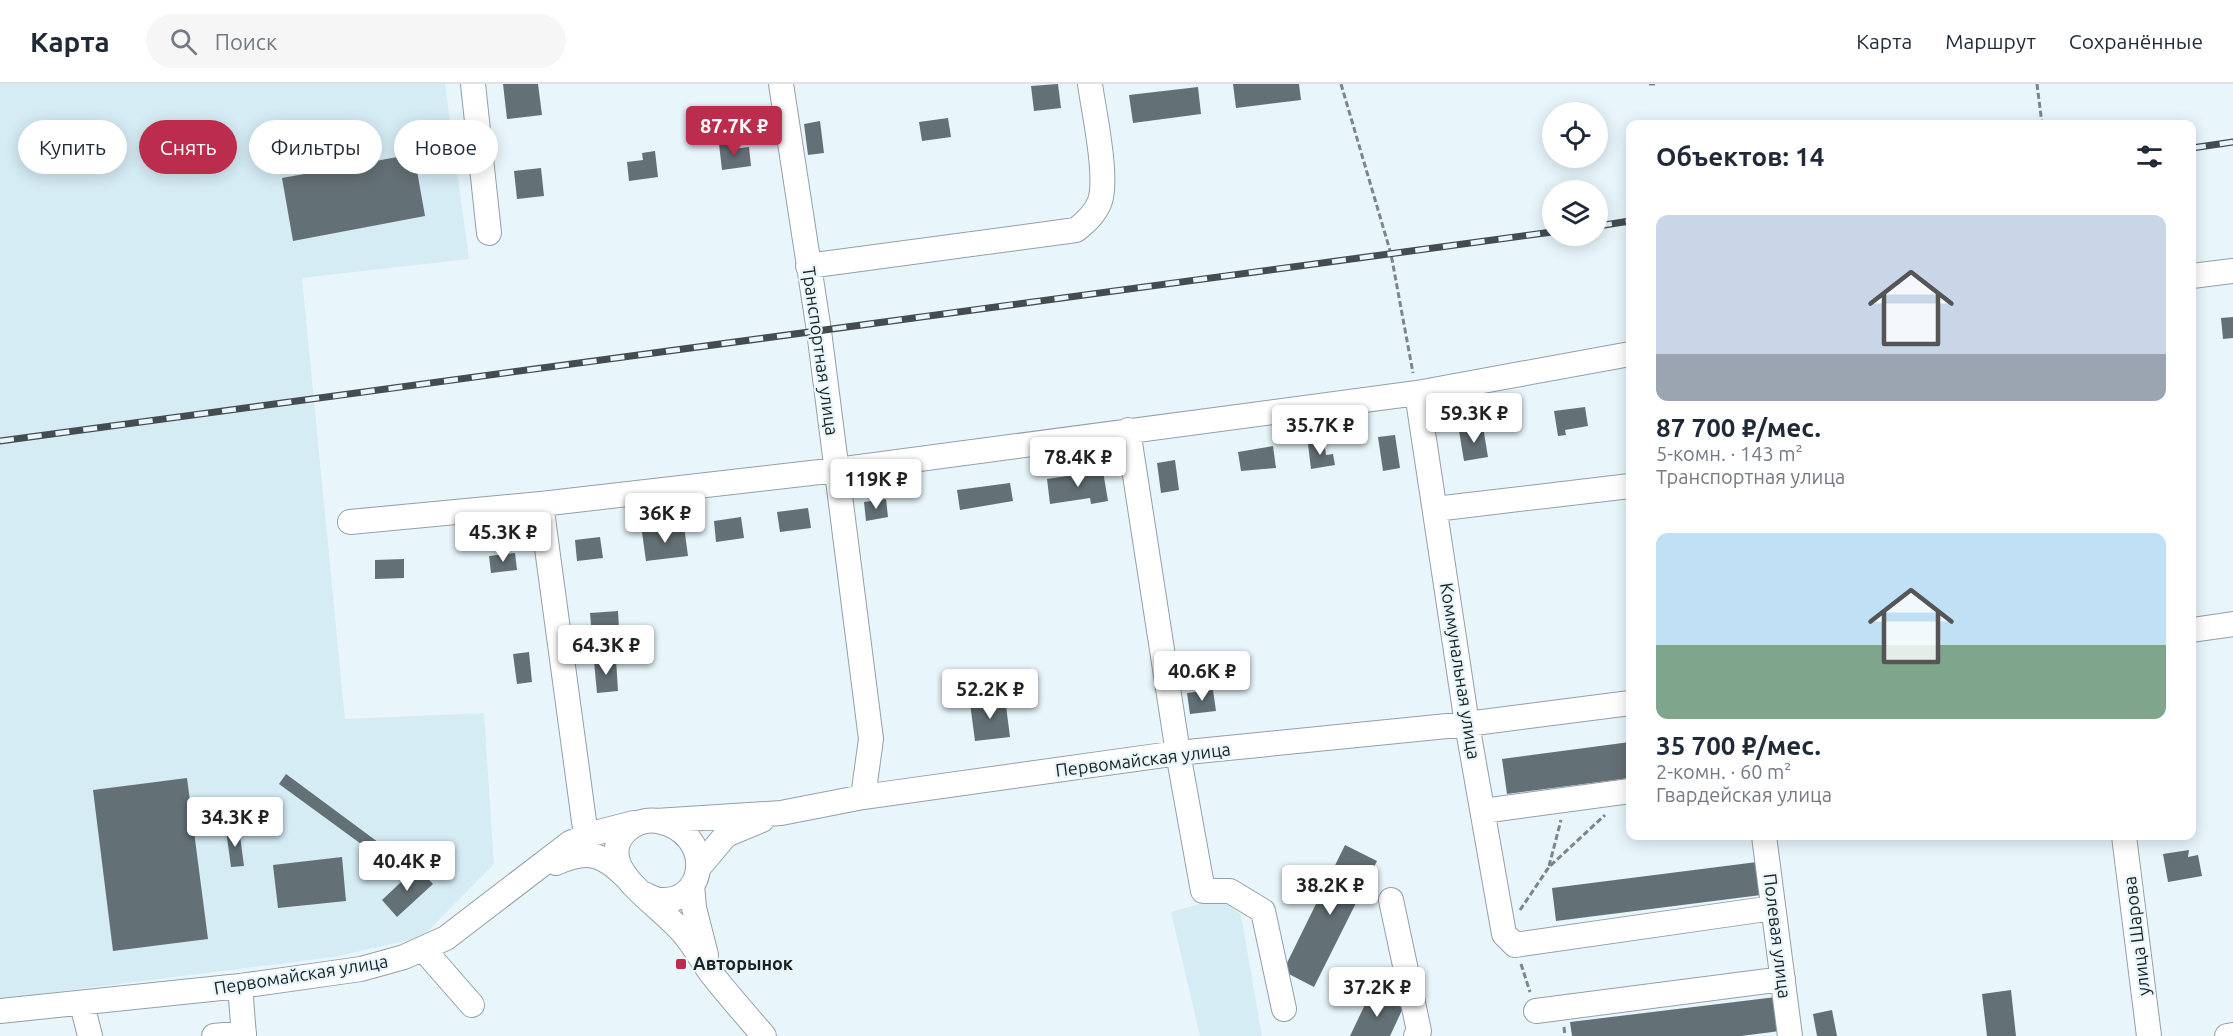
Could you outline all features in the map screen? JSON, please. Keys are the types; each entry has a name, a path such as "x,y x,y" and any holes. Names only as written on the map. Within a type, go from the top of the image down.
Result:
{"street":[{"path":"473,84 489,233"},
{"name":"Транспортная улица","path":"781,84 837,470 871,740 863,797"},
{"path":"808,266 1076,230 1089,219 1100,201 1102,180 1090,84"},
{"path":"2196,276 2233,271"},
{"path":"350,522 541,504 837,470 1417,393 1626,355"},
{"name":"Коммунальная улица","path":"1417,393 1467,724 1509,940"},
{"path":"1128,430 1178,753 1203,891 1230,891 1263,911 1284,1009"},
{"path":"1436,509 1626,486"},
{"path":"541,504 586,836"},
{"path":"2196,629 2233,624"},
{"name":"Первомайская улица","path":"0,1011 240,986 361,969 424,950 446,938 517,885 548,858 586,836 645,822 781,813 863,797 1178,753 1467,724 1626,704"},
{"path":"1483,811 1626,792"},
{"path":"711,972 693,909 696,876 698,853 690,837 676,828 645,822 623,834 616,850 618,862 635,885 660,900 684,893 696,876 726,835 781,813"},
{"name":"Полевая улица","path":"1764,840 1790,1036"},
{"name":"улица Шарова","path":"2124,840 2149,1036"},
{"path":"517,885 548,866 581,854 593,855 610,861 686,936 711,972 764,1036"},
{"path":"1391,900 1419,1031 1416,1036"},
{"path":"1509,940 1773,908"},
{"path":"424,950 472,1005"},
{"path":"1536,1011 1783,979"},
{"path":"214,1036 244,1035 240,986"},
{"path":"82,1004 90,1036"},
{"path":"2227,1036 2233,1035"}],"path":[{"path":"1341,84 1391,254 1417,393"},
{"path":"1649,84 1656,84"},
{"path":"2037,84 2042,120"},
{"path":"1536,1011 1509,940 1549,867 1566,799"},
{"path":"1549,867 1606,814"}],"shaded area":[{"path":"0,84 445,84 450,120 394,120 394,174 457,174 469,259 302,278 345,719 484,713 494,864 422,937 334,957 0,999"},
{"path":"1220,898 1241,915 1262,1036 1200,1036 1171,912"}],"building":[{"path":"503,84 538,84 542,115 507,119"},
{"path":"1058,84 1061,108 1034,111 1031,86"},
{"path":"1233,84 1299,84 1301,100 1236,108"},
{"path":"1198,87 1201,114 1133,123 1129,95"},
{"path":"948,118 951,137 922,141 919,122"},
{"path":"820,121 824,153 808,155 804,124"},
{"path":"732,143 733,149 749,147 751,166 722,170 719,144"},
{"path":"655,151 658,177 629,181 627,162 643,160 642,153"},
{"path":"394,158 394,174 418,174 425,216 293,241 282,178 304,174 382,174 382,160"},
{"path":"541,168 544,196 517,199 514,171"},
{"path":"2233,317 2233,338 2223,339 2221,318"},
{"path":"1585,407 1588,426 1565,430 1566,435 1558,436 1554,411"},
{"path":"1483,427 1488,457 1464,461 1459,431"},
{"path":"1395,435 1400,468 1383,471 1378,437"},
{"path":"1324,441 1326,455 1333,454 1335,465 1311,469 1308,444"},
{"path":"1273,446 1276,468 1241,471 1238,452"},
{"path":"1175,460 1179,490 1161,493 1157,463"},
{"path":"1103,471 1108,501 1091,504 1090,498 1050,504 1047,479"},
{"path":"1010,483 1013,501 960,510 957,490"},
{"path":"886,499 888,517 866,521 864,502"},
{"path":"808,508 811,528 780,532 777,512"},
{"path":"741,517 744,538 716,542 714,521"},
{"path":"684,526 688,556 646,561 642,532"},
{"path":"600,537 603,558 577,561 575,540"},
{"path":"515,553 517,570 491,573 489,556"},
{"path":"404,559 404,578 375,579 375,560"},
{"path":"618,611 620,647 593,649 590,613"},
{"path":"529,652 532,682 517,684 513,654"},
{"path":"616,659 618,691 597,693 594,661"},
{"path":"1213,690 1216,711 1190,714 1187,693"},
{"path":"1005,698 1010,737 975,741 970,703"},
{"path":"1626,743 1626,779 1507,794 1502,759"},
{"path":"286,774 390,851 383,860 279,784"},
{"path":"187,778 208,939 113,951 93,790"},
{"path":"239,828 244,866 231,867 226,830"},
{"path":"1345,845 1377,861 1314,987 1283,971"},
{"path":"2189,850 2188,857 2198,855 2202,876 2168,882 2163,854"},
{"path":"342,857 346,901 278,908 273,865"},
{"path":"1757,862 1761,895 1556,921 1552,888"},
{"path":"417,867 433,884 397,917 382,900"},
{"path":"2011,990 2016,1036 1987,1036 1982,994"},
{"path":"1371,992 1403,1008 1390,1036 1350,1036"},
{"path":"1776,997 1780,1031 1741,1036 1572,1036 1570,1022"},
{"path":"1832,1010 1837,1036 1817,1036 1813,1014"}],"railway":[{"path":"2196,147 2233,142"},
{"path":"1608,224 1626,222"},
{"path":"0,441 1542,233"}],"place":[{"name":"Авторынок","path":"681,964"}]}
